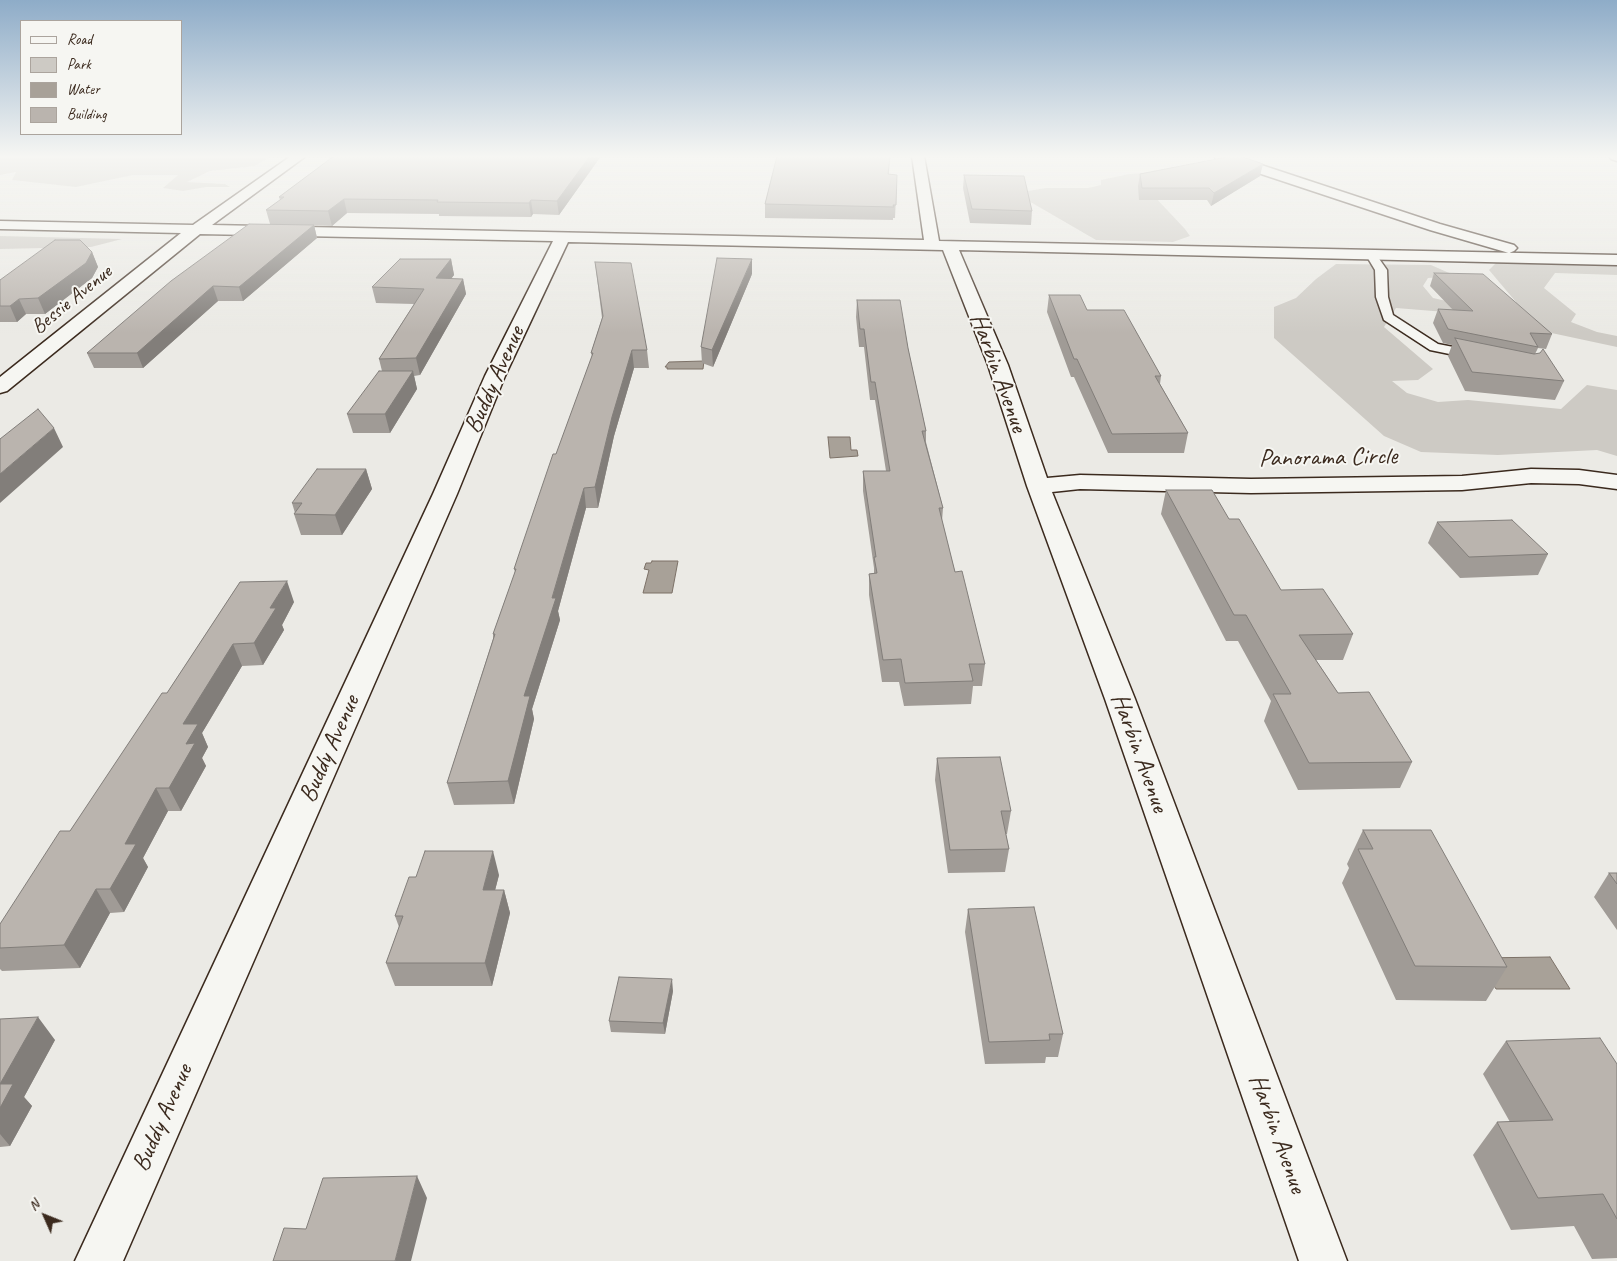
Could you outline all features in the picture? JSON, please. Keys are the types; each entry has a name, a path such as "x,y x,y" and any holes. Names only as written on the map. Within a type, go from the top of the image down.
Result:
{"street":[{"name":"Bessie Avenue","path":"0,387 176,244 218,215"},
{"name":"Harbin Avenue","path":"933,215 941,246 998,365 1038,486 1120,699 1323,1261"},
{"path":"1398,215 1547,259"},
{"path":"0,225 1617,260"},
{"name":"Buddy Avenue","path":"98,1261 441,503 496,376 562,238"},
{"name":"Panorama Circle","path":"1038,486 1080,482 1251,486 1462,484 1531,476 1579,477 1617,482"}],"lane":[{"path":"1371,255 1381,270 1382,297 1388,317 1434,347 1490,359"}],"green space":[{"path":"1053,215 1172,215 1190,236 1173,242 1096,240"},
{"path":"0,236 122,239 91,247 0,249"},
{"path":"1497,262 1617,264 1617,275 1555,273 1544,288 1576,314 1571,322 1597,332 1617,336 1617,347 1458,313 1396,308 1384,327 1433,369 1418,380 1392,381 1407,393 1438,402 1468,400 1561,409 1587,385 1617,390 1617,456 1597,450 1498,455 1421,452 1384,436 1274,338 1274,307 1296,298 1316,279 1336,264 1431,265 1456,276 1428,278 1423,286 1433,298 1451,302 1495,304 1516,302 1489,270"}],"water":[{"path":"704,361 703,369 667,369 665,367 669,362"},
{"path":"828,437 850,437 851,450 857,450 858,456 830,458"},
{"path":"652,561 678,561 672,593 643,593 649,570 644,569 646,563 651,563"},
{"path":"1550,957 1570,989 1496,989 1477,958"}],"building":[{"path":"249,224 314,225 239,287 213,286 137,353 87,353 171,281"},
{"path":"55,240 80,240 92,252 86,263 38,298 19,299 10,306 0,306 0,280"},
{"path":"717,258 752,259 712,350 701,347"},
{"path":"400,259 451,259 436,278 463,279 416,358 379,359 424,289 372,287"},
{"path":"595,262 631,263 647,350 632,350 612,417 595,487 584,488 552,598 556,598 524,696 530,696 508,781 447,783 495,634 493,634 516,569 514,569 519,554 553,454 556,454 593,353 591,353 603,316"},
{"path":"1434,273 1483,274 1552,334 1530,333 1538,347 1448,329 1438,309 1473,311"},
{"path":"1049,295 1080,295 1087,310 1124,310 1161,376 1155,376 1188,433 1112,434 1077,359 1074,359"},
{"path":"857,300 900,300 926,431 922,431 943,508 939,508 955,572 962,571 985,664 969,664 973,681 905,683 901,659 883,660 869,574 877,573 863,471 890,471 875,382 871,382 864,329 860,329"},
{"path":"1455,338 1534,354 1540,353 1543,349 1564,381 1472,372"},
{"path":"379,371 413,371 385,414 347,414"},
{"path":"38,409 54,428 0,474 0,439"},
{"path":"317,469 366,469 335,515 294,514 302,503 292,503"},
{"path":"1166,490 1212,490 1229,519 1239,519 1281,590 1323,589 1353,634 1299,635 1338,693 1369,692 1412,762 1309,763 1273,694 1291,694 1246,615 1234,615"},
{"path":"1512,520 1548,554 1469,557 1437,522"},
{"path":"287,581 270,608 276,608 254,643 233,644 183,724 198,724 186,744 195,743 169,788 156,788 125,844 136,844 110,889 96,889 64,945 0,948 0,924 60,831 70,831 162,693 167,693 240,582"},
{"path":"1000,757 1011,811 1001,811 1009,849 950,850 937,758"},
{"path":"1363,830 1431,830 1507,967 1415,966 1358,849 1373,849"},
{"path":"425,851 493,851 483,890 504,890 485,963 386,963 403,916 395,916 409,877 416,877"},
{"path":"1609,873 1617,873 1617,884"},
{"path":"1034,907 1063,1034 1049,1034 1050,1040 989,1042 968,909"},
{"path":"619,977 672,979 663,1023 609,1021"},
{"path":"38,1017 0,1084 0,1019"},
{"path":"1600,1038 1617,1064 1617,1219 1603,1194 1538,1198 1497,1122 1553,1120 1506,1041"},
{"path":"0,1084 13,1084 0,1108"},
{"path":"417,1176 395,1261 273,1261 284,1228 306,1229 323,1178"}]}
